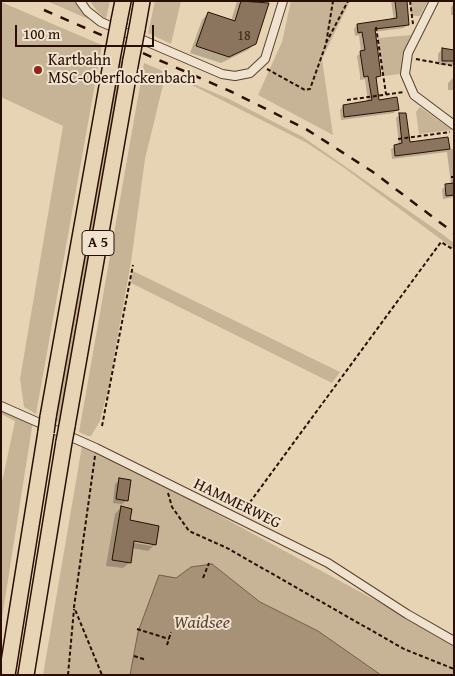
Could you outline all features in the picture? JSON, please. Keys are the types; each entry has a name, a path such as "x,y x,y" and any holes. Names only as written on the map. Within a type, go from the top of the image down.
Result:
{"highway":[{"name":"A 5","path":"8,675 26,542 123,1"},
{"name":"A 5","path":"26,675 64,442 142,1"}],"street":[{"path":"80,1 101,22 228,76 243,75 261,65 269,52 283,1"},
{"path":"434,1 406,57 405,74 412,91 454,125"},
{"name":"HAMMERWEG","path":"1,406 96,448 169,486 328,563 407,614 454,641"}],"path":[{"path":"261,65 308,90 312,87 326,44 333,1"},
{"path":"326,44 348,1"},
{"path":"410,1 414,30"},
{"path":"376,27 386,94"},
{"path":"406,57 454,66"},
{"path":"347,100 412,91"},
{"path":"398,139 454,132"},
{"path":"238,519 441,242 454,250"},
{"path":"102,426 133,265"},
{"path":"68,675 74,607 96,448"},
{"path":"169,486 168,493 172,507 189,531 227,548 404,649 454,669"},
{"path":"203,578 209,563"},
{"path":"74,607 102,675"},
{"path":"138,629 169,639"},
{"path":"167,645 171,632"},
{"path":"134,656 146,660"}],"shaded area":[{"path":"47,1 74,1 88,19"},
{"path":"90,1 110,1 106,19 97,11"},
{"path":"155,1 181,1 171,44 148,33"},
{"path":"291,1 350,1 322,59 333,135 258,95 282,42"},
{"path":"410,1 428,1 420,16 412,16"},
{"path":"1,2 102,45 36,414 24,407 20,379 63,126 1,97"},
{"path":"411,35 402,56 401,74 383,76 378,38"},
{"path":"120,56 125,58 60,422 55,421"},
{"path":"144,63 229,99 303,137 442,234 454,243 454,249 343,167 307,143 178,78 169,78 163,85 145,159 131,262 109,385 100,421 91,436 88,436 79,432"},
{"path":"420,107 452,130 419,134 416,112"},
{"path":"133,271 340,372 332,383 131,283"},
{"path":"1,406 33,421 1,624 1,487 15,421 1,414"},
{"path":"82,446 110,456 454,643 454,675 381,675 318,631 260,602 212,564 191,567 176,578 138,632 130,675 43,675"}],"water":[{"name":"Waidsee","path":"212,564 260,602 318,631 381,675 130,675 138,632 159,575 176,578 191,567"}],"building":[{"path":"241,1 269,3 256,44 229,57 196,46 208,12 235,21"},
{"path":"395,1 407,1 409,25 375,29 381,76 376,77 379,100 397,97 399,110 344,117 343,105 372,100 368,76 364,77 360,51 365,50 362,32 358,33 357,24 397,18"},
{"path":"442,48 454,50 454,61 442,61"},
{"path":"399,113 406,113 410,142 448,137 450,149 395,156 394,145 402,143"},
{"path":"454,183 454,195 446,196 445,184"},
{"path":"119,478 131,480 128,501 116,499"},
{"path":"121,506 132,509 130,520 159,526 156,545 134,541 131,563 112,560"}],"railway":[{"path":"44,10 232,92 306,129 373,172 454,233"}],"place":[{"name":"Kartbahn MSC-Oberflockenbach","path":"38,70"}]}
